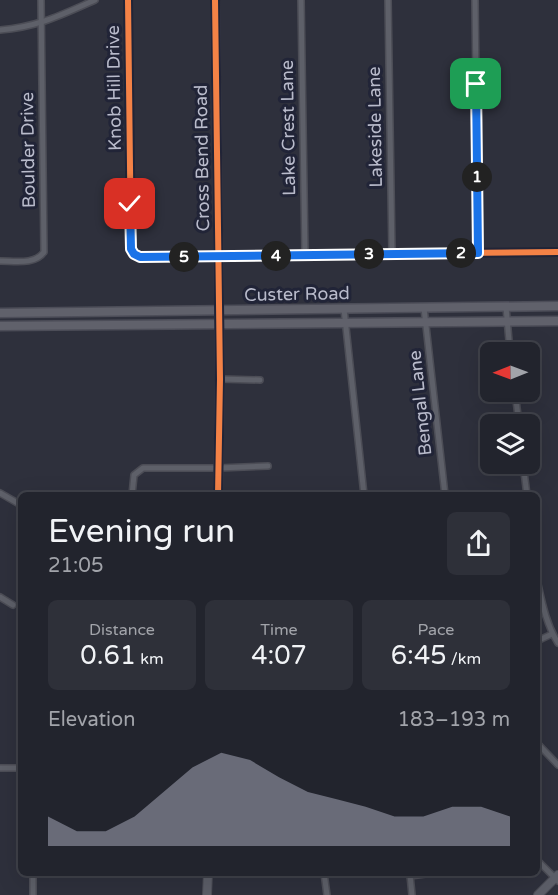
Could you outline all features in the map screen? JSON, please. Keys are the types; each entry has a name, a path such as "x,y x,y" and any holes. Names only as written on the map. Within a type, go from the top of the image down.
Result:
{"main road":[{"name":"Custer Road","path":"0,313 558,306"},
{"name":"Custer Road","path":"0,326 558,321"}],"street":[{"name":"Boulder Drive","path":"0,261 32,260 40,257 44,252 41,0"},
{"path":"0,30 41,24 95,0"},
{"name":"Knob Hill Drive","path":"128,0 131,249 134,254 140,257 558,252"},
{"name":"Cross Bend Road","path":"215,0 218,492"},
{"name":"Lake Crest Lane","path":"301,0 305,255"},
{"name":"Lakeside Lane","path":"388,0 392,254"},
{"path":"475,0 478,253"},
{"path":"506,307 509,342"},
{"name":"Bengal Lane","path":"424,308 445,492"},
{"path":"344,309 364,492"},
{"path":"219,379 261,380"},
{"path":"132,492 134,475 143,468 268,466"},
{"path":"524,474 527,492"},
{"path":"0,493 18,503"},
{"path":"540,593 552,634 558,643"},
{"path":"0,597 13,605"},
{"path":"540,640 552,634"},
{"path":"540,746 558,765"},
{"path":"0,768 18,768"},
{"path":"538,895 557,878 540,864"},
{"path":"33,876 33,895"},
{"path":"207,895 208,876"},
{"path":"324,876 327,895"},
{"path":"410,876 412,895"}],"cycle path":[{"path":"128,0 131,249 137,256 558,252"},
{"path":"215,0 220,379 218,492"}],"route":[{"path":"130,204 131,249 140,257 478,253 476,84"}]}
